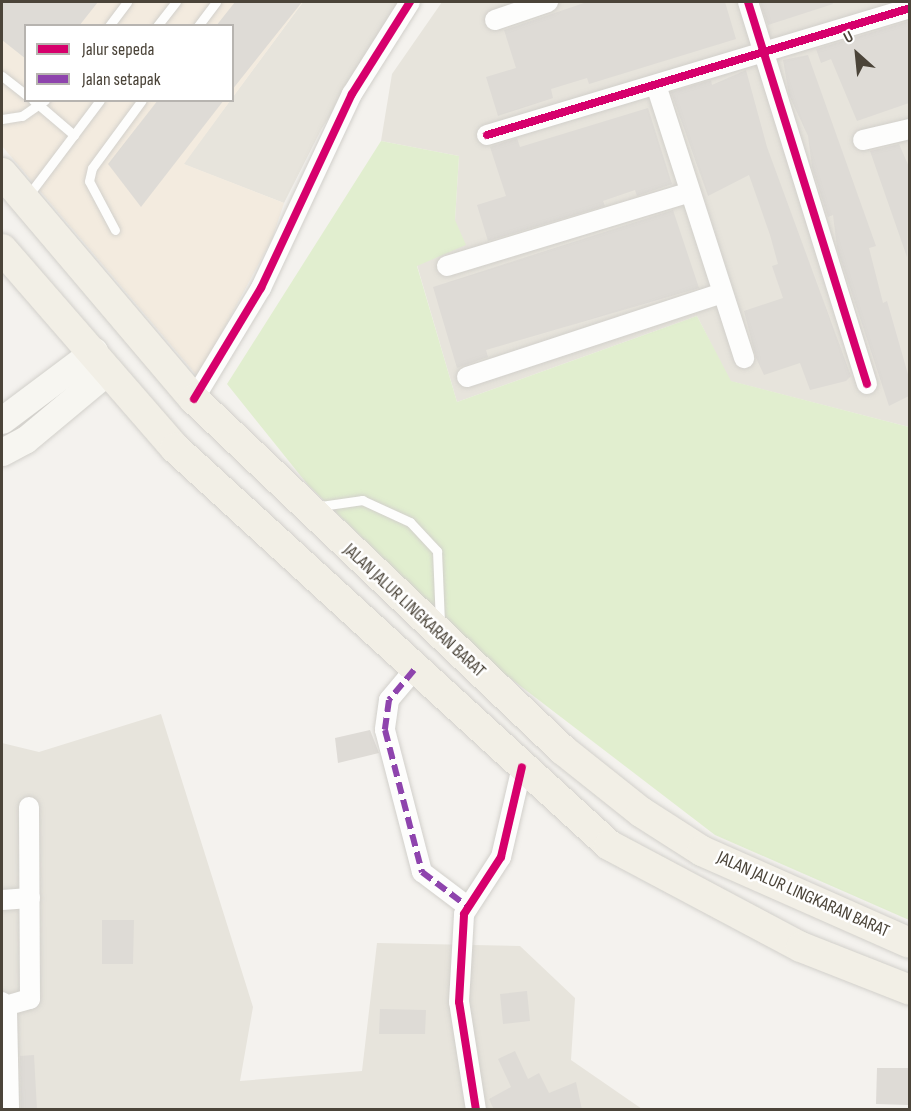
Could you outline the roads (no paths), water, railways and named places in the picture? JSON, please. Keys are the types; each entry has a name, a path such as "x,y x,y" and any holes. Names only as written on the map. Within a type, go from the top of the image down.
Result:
{"main road":[{"name":"JALAN JALUR LINGKARAN BARAT","path":"2,173 194,399 306,509 563,750 641,812 702,850 909,943"},
{"path":"2,249 101,360 175,448 414,670 609,845 678,886 801,947 909,990"},
{"path":"2,420 101,360"},
{"path":"2,452 25,440 101,360"}],"street":[{"path":"194,399 261,288 352,94 410,2"},
{"path":"495,20 548,2"},
{"path":"748,2 867,384"},
{"path":"488,135 763,54 909,8"},
{"path":"656,85 688,194 744,358"},
{"path":"863,140 909,129"},
{"path":"447,266 688,194"},
{"path":"467,377 722,293"},
{"path":"414,670 389,700 385,730 422,872 467,906"},
{"path":"476,1110 459,1002 467,906 501,857 522,767"},
{"path":"6,1103 3,1004 30,999 29,807"},
{"path":"2,900 30,898"}],"lane":[{"path":"110,24 127,2"},
{"path":"160,24 176,2"},
{"path":"200,24 216,2"},
{"path":"2,76 24,93"},
{"path":"2,119 39,102 74,135"},
{"path":"25,200 99,102"},
{"path":"115,230 89,181 92,168 141,102"},
{"path":"306,509 362,500 410,522 436,551 442,590 439,635"}]}
